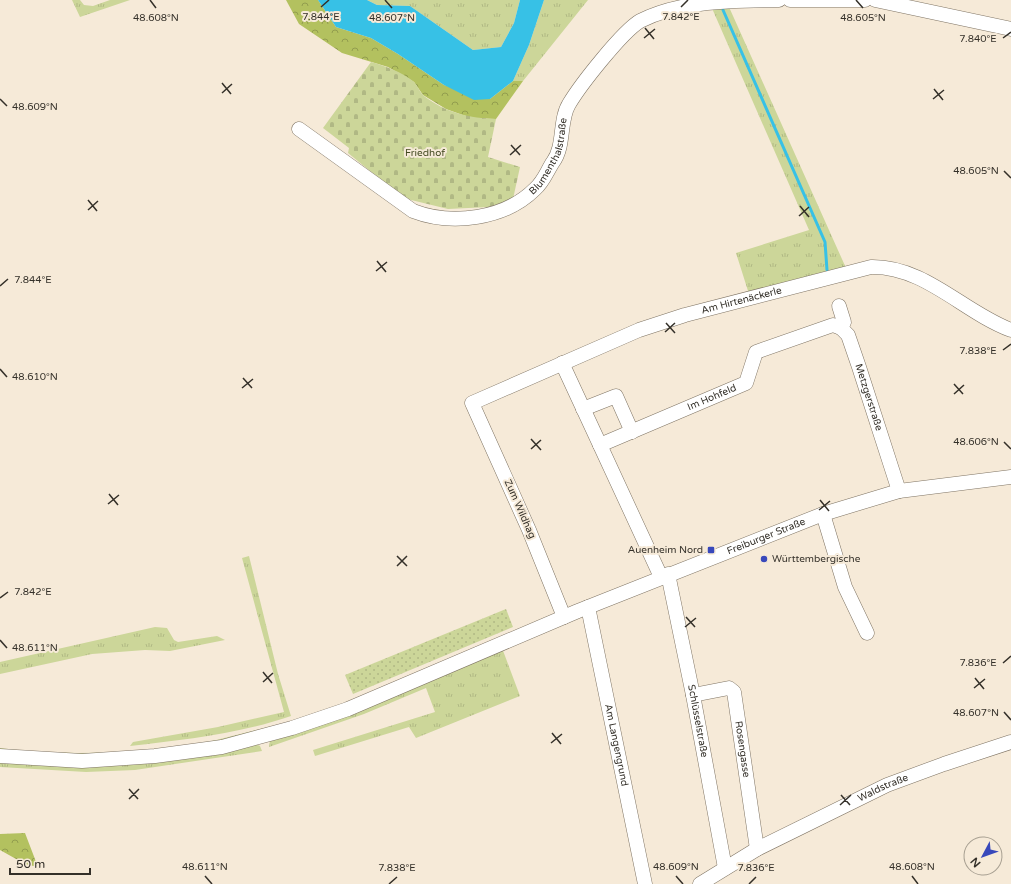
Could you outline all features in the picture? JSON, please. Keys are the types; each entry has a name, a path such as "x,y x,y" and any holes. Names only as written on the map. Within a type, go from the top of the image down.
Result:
{"street":[{"name":"Blumenthalstraße","path":"299,128 413,211 426,216 456,219 475,218 523,200 544,180 557,151 568,105 606,56 639,21 657,12 686,3 779,0"},
{"path":"790,0 865,0"},
{"path":"875,0 1011,29"},
{"name":"Am Hirtenäckerle","path":"472,403 639,330 685,315 871,266 888,266 930,283 994,323 1011,330"},
{"name":"Metzgerstraße","path":"839,306 844,322 841,328 848,334 899,492"},
{"name":"Im Hohfeld","path":"600,445 746,383 756,352 833,325 841,328"},
{"path":"562,363 664,576"},
{"path":"583,409 616,396 632,432"},
{"name":"Zum Wildhag","path":"472,403 529,530 564,617"},
{"name":"Freiburger Straße","path":"0,756 82,761 155,756 222,746 292,728 348,709 588,607 823,514 899,492 1011,477"},
{"path":"823,514 845,587 867,633"},
{"name":"Schlüsselstraße","path":"664,576 693,695 725,868"},
{"name":"Am Langengrund","path":"588,607 645,884"},
{"name":"Rosengasse","path":"693,695 729,688 734,692 757,849"},
{"name":"Waldstraße","path":"700,884 757,849 901,779 1011,742"}],"green space":[{"path":"72,0 80,0 84,5 93,6 110,0 130,0 80,17"},
{"path":"286,0 318,0 336,27 371,38 444,85 490,99 513,81 523,81 496,119 471,118 446,109 423,95 414,82 388,67 342,53 299,24"},
{"path":"367,0 520,0 514,23 501,47 473,50 410,6 377,5"},
{"path":"544,0 588,0 523,81 513,81 529,45"},
{"path":"711,6 729,7 846,268 749,294 736,253 809,230"},
{"name":"Friedhof","path":"371,62 382,65 408,78 415,83 424,96 441,107 458,114 496,119 488,157 520,167 513,199 489,207 448,209 403,198 348,153 349,148 323,128"},
{"path":"249,556 278,674 291,716 231,732 191,739 130,746 133,742 218,727 284,712 242,558"},
{"path":"506,609 513,627 353,694 345,675"},
{"path":"155,627 167,628 174,640 178,642 217,636 225,640 170,651 145,650 92,654 0,674 0,662"},
{"path":"502,648 520,696 416,738 409,727 315,756 313,750 435,712 426,688 364,714 269,747 270,740"},
{"path":"277,725 212,743 109,755 50,755 0,751 0,748 25,751 79,753 133,751 212,741"},
{"path":"256,744 260,746 262,751 135,770 86,772 0,767 0,761"},
{"path":"25,833 38,867 25,864 0,850 0,834"}],"water":[{"path":"318,0 367,0 377,5 410,6 473,50 501,47 514,23 520,0 544,0 529,45 513,81 490,99 474,100 444,85 371,38 336,27"}],"waterway":[{"path":"723,10 825,242 827,270"}],"place":[{"name":"Auenheim Nord","path":"711,550"},
{"name":"Württembergische","path":"764,559"}]}
